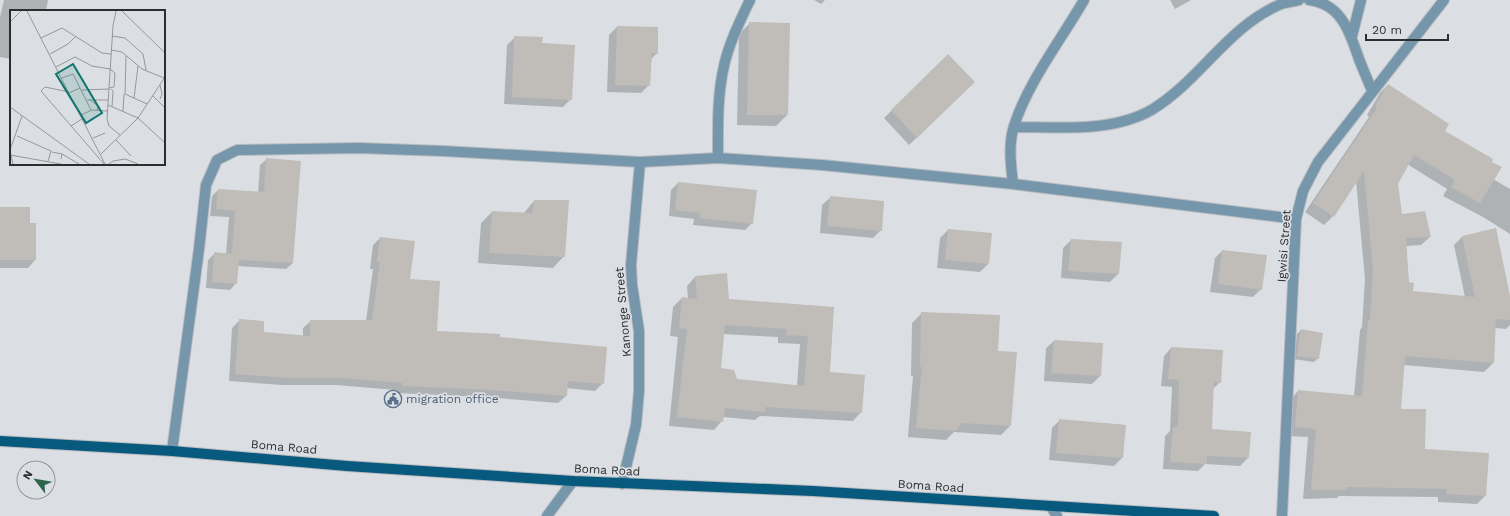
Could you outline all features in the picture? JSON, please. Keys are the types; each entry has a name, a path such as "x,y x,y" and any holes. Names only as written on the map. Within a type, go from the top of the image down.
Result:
{"main road":[{"name":"Boma Road","path":"0,442 172,451 347,466 572,482 812,491 1214,516"}],"street":[{"path":"718,158 718,108 724,65 750,0"},
{"path":"1013,184 1010,156 1014,128 1024,101 1084,0"},
{"path":"1014,128 1091,126 1124,121 1152,109 1179,90 1234,36 1256,18 1280,5 1300,0"},
{"path":"1315,0 1332,10 1344,20 1352,36 1372,91"},
{"path":"1352,36 1361,0"},
{"name":"Igwisi Street","path":"1282,516 1296,219 1303,191 1318,162 1444,0"},
{"path":"172,451 206,184 217,160 237,150 358,148 443,151 640,162 718,158 837,167 1013,184 1296,219"},
{"name":"Kanonge Street","path":"622,484 636,425 639,384 639,331 632,285 631,265 640,162"},
{"path":"552,515 572,482"},
{"path":"1051,507 1058,516"}],"building":[{"path":"749,22 790,23 788,115 747,115"},
{"path":"617,26 658,27 658,54 652,53 650,86 615,85"},
{"path":"514,36 543,37 542,43 575,45 572,100 512,97"},
{"path":"948,54 975,82 917,138 891,110"},
{"path":"1388,84 1449,124 1445,131 1493,159 1492,162 1502,167 1480,203 1451,187 1455,180 1414,155 1398,184 1402,214 1425,211 1431,237 1406,238 1409,282 1414,283 1413,291 1475,297 1462,236 1496,228 1510,296 1510,320 1496,319 1494,363 1405,356 1401,409 1426,409 1425,449 1489,453 1486,496 1446,494 1447,489 1347,487 1347,490 1311,490 1316,429 1295,427 1298,390 1362,396 1368,320 1370,320 1373,270 1364,171 1334,217 1313,203 1377,108 1375,106"},
{"path":"266,158 301,161 293,263 239,260 237,284 212,282 214,252 232,254 235,211 216,209 218,189 264,192"},
{"path":"678,182 757,190 753,224 699,218 700,213 675,210"},
{"path":"830,196 884,201 882,231 827,226"},
{"path":"534,200 569,200 565,257 489,253 492,211 532,213"},
{"path":"0,207 30,207 30,223 36,223 36,260 0,260"},
{"path":"948,229 992,233 989,264 945,260"},
{"path":"380,237 415,241 410,279 440,281 437,331 500,334 500,337 607,347 604,384 568,381 567,396 492,390 402,386 402,383 344,378 290,378 235,374 239,319 264,321 264,332 310,336 310,320 372,320 380,262 377,262"},
{"path":"1071,239 1122,242 1119,274 1068,271"},
{"path":"1222,250 1267,255 1262,290 1218,284"},
{"path":"727,273 729,299 834,307 830,372 865,375 862,413 765,407 765,412 725,408 723,422 677,417 687,329 679,328 682,297 697,299 695,276","holes":["725,325 787,329 786,335 808,336 804,386 737,379 734,370 721,368"]},
{"path":"921,312 1000,315 998,351 1017,352 1011,426 961,423 956,431 916,428 922,367 920,367"},
{"path":"1301,329 1323,333 1319,359 1297,356"},
{"path":"1054,340 1103,343 1101,376 1051,373"},
{"path":"1171,347 1223,350 1221,383 1214,382 1212,429 1251,432 1249,458 1207,456 1207,464 1170,462 1173,427 1178,427 1179,380 1168,379"},
{"path":"1059,419 1126,425 1123,458 1056,453"}],"place":[{"name":"migration office","path":"393,399"}]}
